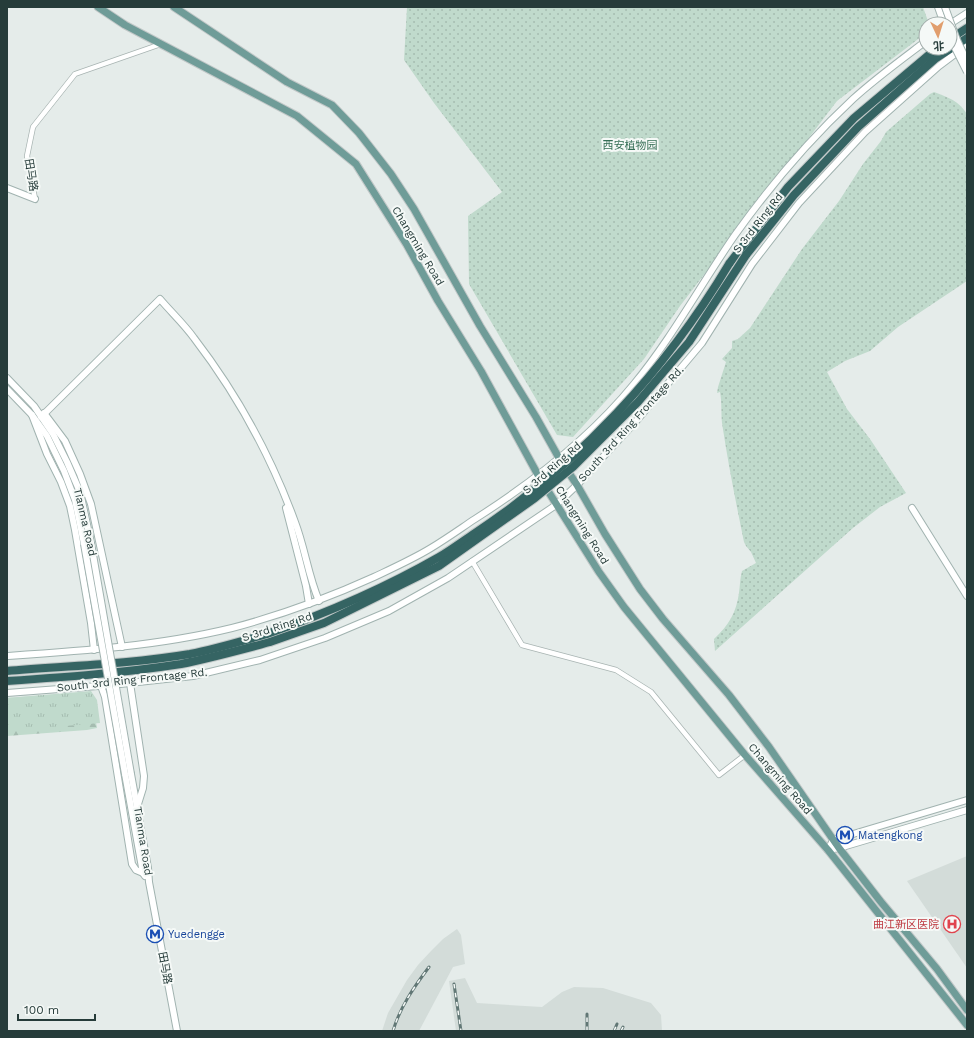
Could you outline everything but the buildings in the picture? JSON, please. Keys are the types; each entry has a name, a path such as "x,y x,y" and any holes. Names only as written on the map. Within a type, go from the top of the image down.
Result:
{"highway":[{"path":"958,33 967,28"},
{"name":"S 3rd Ring Rd","path":"7,681 112,673 181,664 227,654 270,642 324,623 439,566 536,498 573,467 638,402 689,342 746,255 794,195 858,127 935,59 967,38"},
{"name":"S 3rd Ring Rd","path":"7,671 117,663 191,654 226,646 268,634 308,620 380,588 441,556 499,517 544,482 612,417 662,362 707,301 729,264 788,187 854,118 928,56"}],"main road":[{"name":"Changming Road","path":"98,7 125,25 297,116 356,164 407,245 438,301 481,371 538,476 599,572 624,607 745,755 828,850 967,1025"},
{"name":"Changming Road","path":"174,7 287,82 332,105 359,132 391,174 414,209 480,326 536,417 559,458 577,485 605,534 640,588 663,619 729,695 769,747 839,848 881,902 937,969 967,1010"},
{"path":"944,7 967,61"},
{"path":"958,19 967,13"},
{"name":"South 3rd Ring Frontage Rd.","path":"958,51 967,45"},
{"path":"7,656 122,647 228,628 264,619 319,601 398,566 430,549 501,503 538,476 587,434 611,410 635,383 674,329 736,235 760,202 799,154 855,97 918,47"},
{"path":"958,51 967,61"},
{"path":"958,51 967,73"},
{"path":"958,54 967,73"},
{"name":"South 3rd Ring Frontage Rd.","path":"7,693 101,686 200,674 260,660 325,638 389,611 448,578 556,505 577,485 638,419 702,343 752,264 799,203 865,132 952,56"},
{"path":"7,188 35,199"},
{"path":"122,647 91,504 80,474 65,442 43,415 160,299 194,337 232,392 263,448 276,475 300,534 313,586 319,601"},
{"name":"Tianma Road","path":"7,378 43,415 67,462 80,492 128,774 143,873 149,882"},
{"name":"Tianma Road","path":"7,389 32,414 47,436 64,471 75,500 88,544"},
{"path":"32,414 47,454 61,482 70,506 90,615 94,650"},
{"path":"284,496 309,604"},
{"path":"912,508 967,596"},
{"path":"130,683 144,776 143,788 138,806"},
{"path":"101,686 105,697 132,864 136,870 143,873"},
{"name":"Tianma Road","path":"128,774 138,806 149,882"},
{"path":"828,850 833,840 967,800"},
{"path":"828,850 967,810"},
{"name":"田马路","path":"149,882 177,1031"}],"street":[{"name":"田马路","path":"35,199 27,156 34,127 75,74 161,44"},
{"path":"472,561 522,645 616,670 651,692 719,775 745,755"}],"shaded area":[{"name":"曲江新区医院","path":"967,856 967,968 907,881"},
{"path":"457,929 461,935 465,964 453,967 419,1031 382,1031 388,1013 407,980 418,965 443,939"},
{"path":"465,978 477,1003 542,1007 562,992 574,987 603,988 651,1003 661,1015 662,1031 456,1031 449,981"}],"green space":[{"name":"西安植物园","path":"407,7 923,7 926,16 918,16 918,39 837,101 680,306 644,359 573,437 557,435 469,284 468,216 502,192 434,103 404,60"},
{"path":"934,92 957,102 967,114 967,281 898,327 870,351 845,361 827,372 847,409 870,439 906,493 880,507 853,528 715,651 714,639 728,624 734,613 742,571 756,563 744,542 724,438 720,392 717,393 726,362 722,359 732,348 732,341 738,339 750,328 802,249 839,201 886,132"},
{"path":"91,691 97,700 100,723 7,731 7,698"},
{"path":"91,692 97,728 7,736 7,698"}],"railway":[{"path":"393,1031 404,1005 429,967"},
{"path":"454,984 461,1031"},
{"path":"587,1014 587,1031"},
{"path":"614,1031 617,1024"},
{"path":"621,1031 623,1027"}],"place":[{"name":"Matengkong","path":"845,835"},
{"name":"曲江新区医院","path":"952,924"},
{"name":"Yuedengge","path":"155,934"}]}
